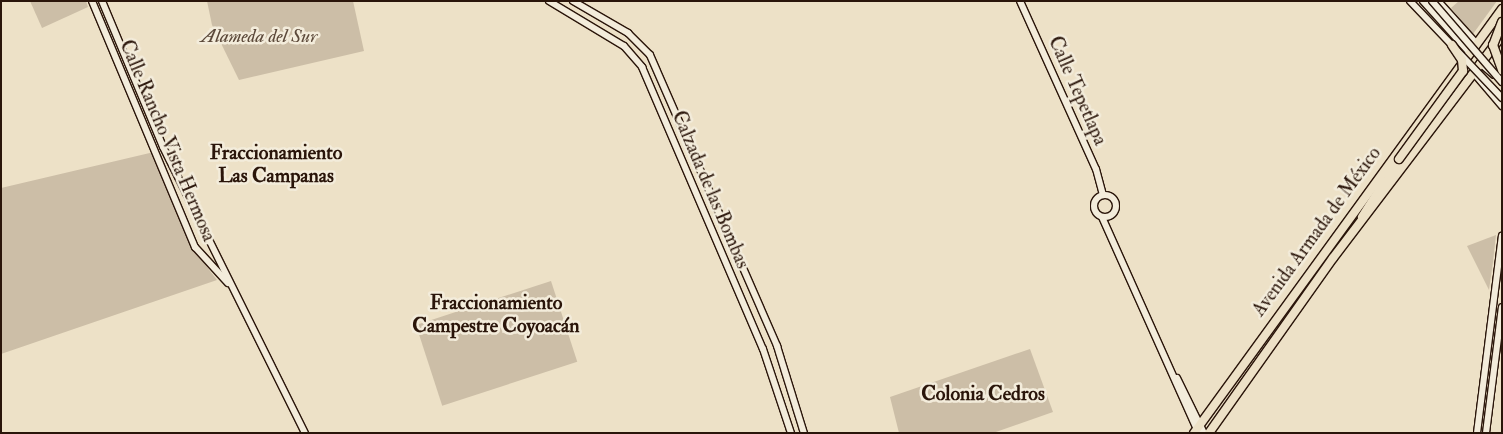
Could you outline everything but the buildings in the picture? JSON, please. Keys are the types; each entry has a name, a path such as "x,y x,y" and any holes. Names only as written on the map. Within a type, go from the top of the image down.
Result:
{"main road":[{"name":"Avenida Armada de México","path":"1197,429 1502,9"},
{"path":"1502,22 1493,45 1502,70"},
{"name":"Avenida Armada de México","path":"1209,433 1361,221 1502,35"},
{"path":"1361,221 1375,191 1459,78 1463,66 1452,45"}],"street":[{"name":"Calle Rancho Vista Hermosa","path":"92,1 192,242 206,264 228,284"},
{"name":"Calle Rancho Vista Hermosa","path":"102,1 163,147 228,284 305,433"},
{"name":"Calzada de las Bombas","path":"549,1 624,46 642,68 763,349 791,433"},
{"name":"Calzada de las Bombas","path":"573,1 628,32 650,56 778,346 804,433"},
{"name":"Calle Tepetlapa","path":"1020,1 1096,169 1103,195"},
{"path":"1410,1 1502,96 1502,102"},
{"path":"1423,1 1469,52"},
{"path":"1432,1 1502,80"},
{"path":"1438,1 1476,43"},
{"path":"1480,63 1502,80"},
{"path":"1473,72 1502,106"},
{"path":"1109,230 1115,202 1103,195 1094,205 1109,230 1197,429 1204,433"},
{"path":"1102,217 1111,215"},
{"path":"1477,433 1502,236"},
{"path":"1486,433 1502,307"}],"green space":[{"path":"30,1 86,1 88,7 42,28"},
{"name":"Alameda del Sur","path":"207,1 353,1 364,51 239,80 212,25"},
{"path":"1459,1 1497,1 1473,34 1451,8"},
{"path":"154,152 194,250 217,280 1,354 1,188"},
{"path":"1496,235 1493,262 1489,290 1467,246"},
{"path":"551,281 577,362 442,406 416,325"},
{"path":"1030,349 1053,412 993,433 899,433 890,397"}],"district":[{"name":"Fraccionamiento Las Campanas","path":"276,164"},
{"name":"Fraccionamiento Campestre Coyoacán","path":"496,314"},
{"name":"Colonia Cedros","path":"983,393"}]}
